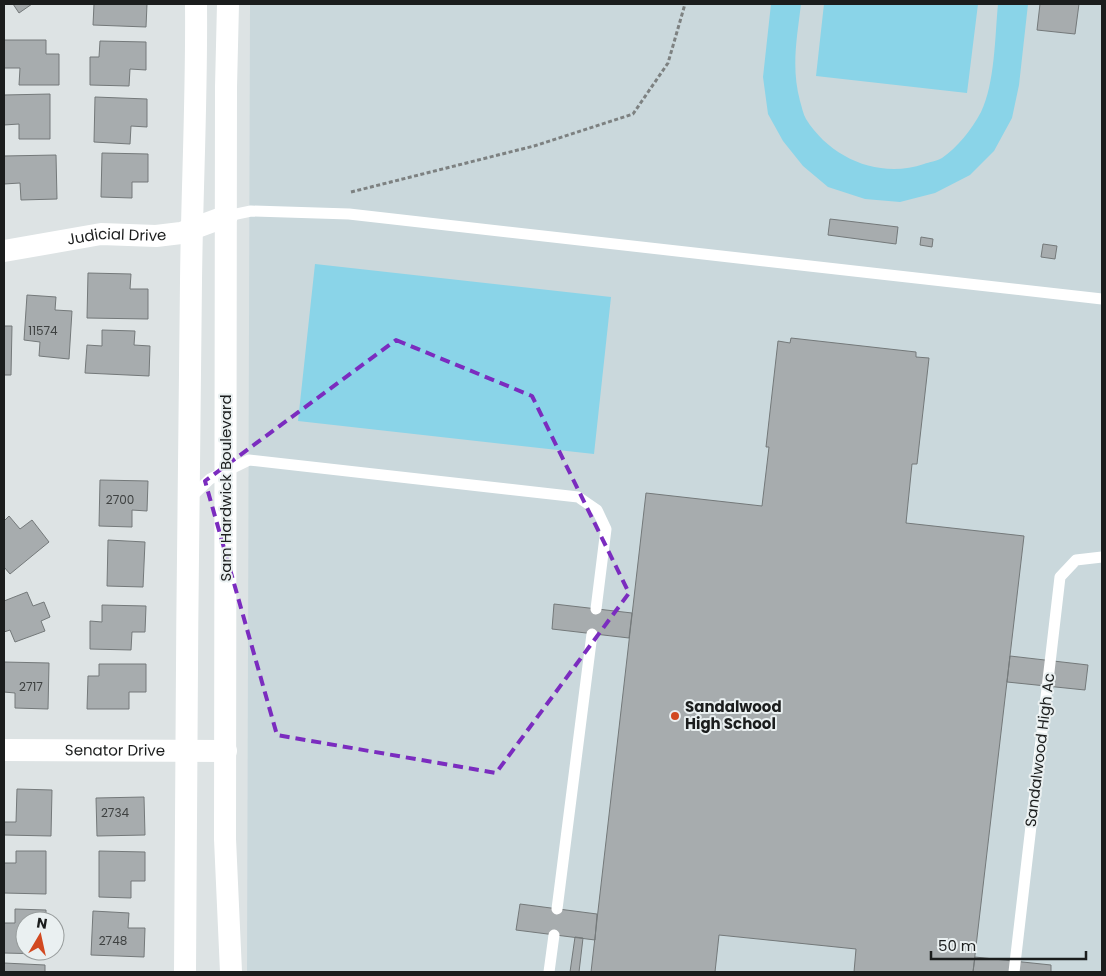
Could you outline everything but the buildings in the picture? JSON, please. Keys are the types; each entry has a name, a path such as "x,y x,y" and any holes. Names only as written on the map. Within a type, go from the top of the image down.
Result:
{"street":[{"path":"185,972 185,751 192,228 197,97 196,4"},
{"name":"Sam Hardwick Boulevard","path":"228,4 226,87 225,839 231,972"},
{"name":"Judicial Drive","path":"4,251 101,234 156,236 181,233 227,216"},
{"name":"Senator Drive","path":"4,750 226,751"}],"lane":[{"path":"227,216 251,210 349,214 1102,299"},
{"path":"189,499 210,478 249,460 578,497 598,510 606,529 596,609"},
{"name":"Sandalwood High Ac","path":"1014,972 1060,577 1076,560 1102,558"},
{"path":"558,909 592,634"},
{"path":"549,972 554,935"}],"path":[{"path":"351,192 534,146 633,114 668,63 686,4"}],"highlighted area":[{"path":"396,340 532,396 629,593 496,773 277,735 205,481"}],"shaded area":[{"name":"Sandalwood High School","path":"250,4 1102,4 1102,972 247,972"},
{"path":"771,4 801,4 795,64 797,88 803,113 816,133 843,155 874,167 891,169 907,168 940,159 948,154 964,138 986,101 994,59 998,4 1028,4 1019,85 1012,118 994,151 970,175 935,193 900,202 865,199 828,187 803,166 783,141 768,114 763,77"},
{"path":"824,4 978,4 967,93 816,76"},
{"path":"315,264 611,297 594,454 298,421"}],"place":[{"name":"Sandalwood High School","path":"675,716"}]}
